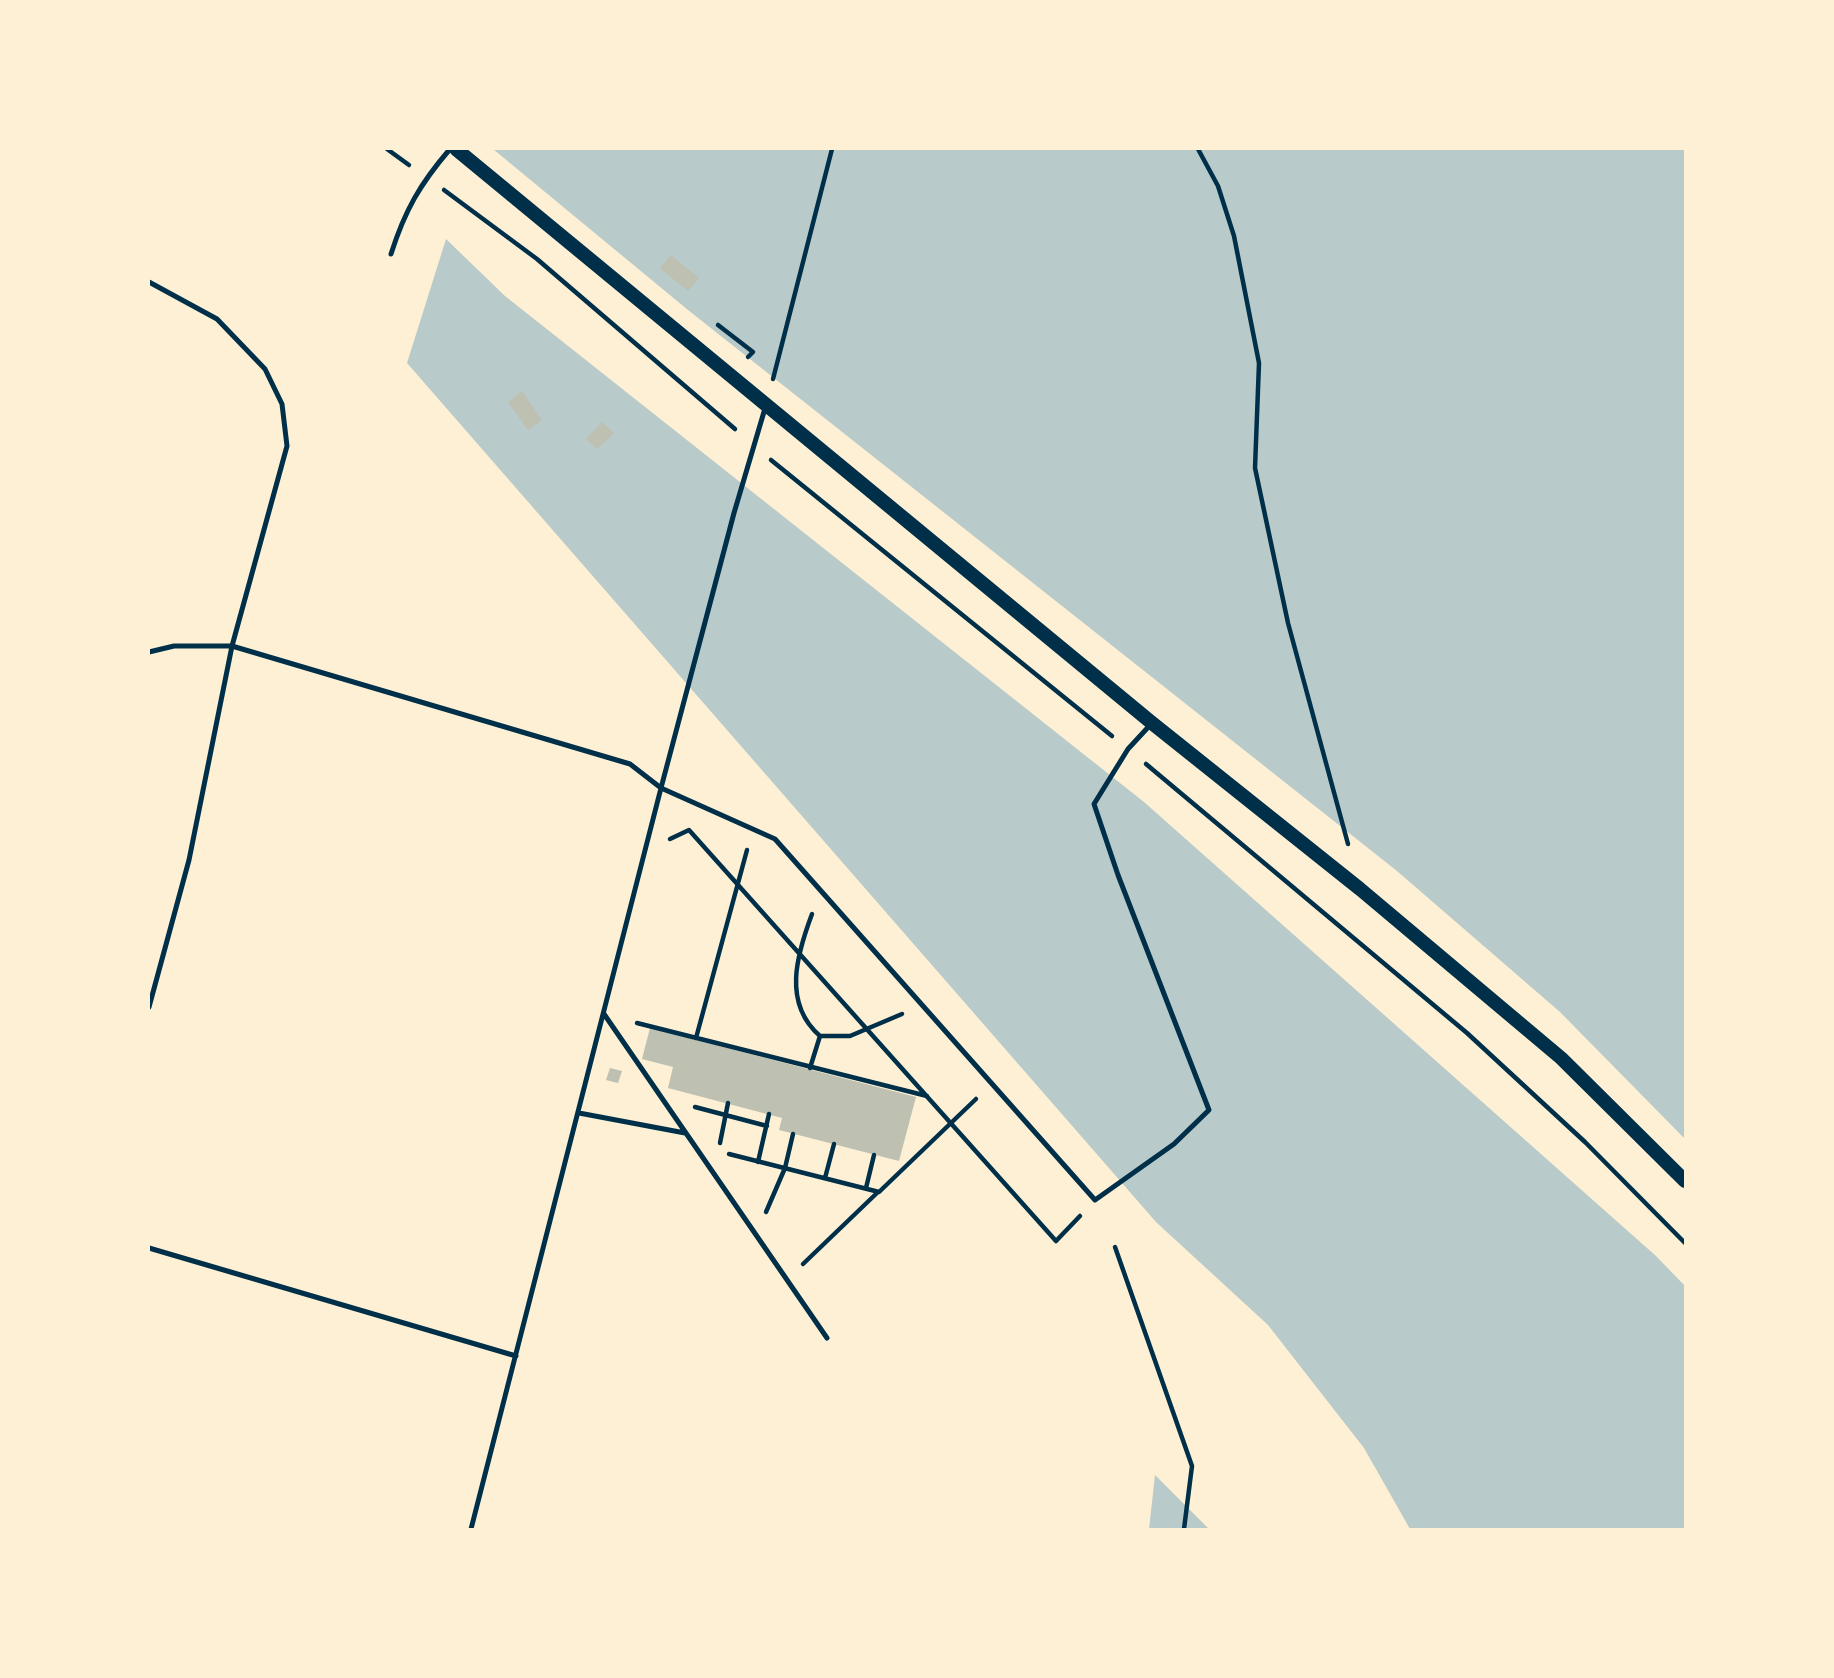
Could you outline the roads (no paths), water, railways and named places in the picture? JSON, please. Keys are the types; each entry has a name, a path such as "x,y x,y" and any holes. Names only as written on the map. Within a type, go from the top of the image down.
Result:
{"main road":[{"path":"456,149 1152,723 1360,889 1561,1059 1685,1181"}],"lane":[{"path":"391,254 405,212 426,177 450,149"},
{"path":"149,282 217,319 265,369 282,404 287,446 232,646 189,860 149,1007"},
{"path":"471,1529 648,850 661,788 734,513 767,403"},
{"path":"149,652 174,646 232,646 630,764 661,788 775,839 1095,1200 1164,1152 1209,1110 1094,804 1128,749 1152,723"},
{"path":"604,1014 827,1338"},
{"path":"579,1113 685,1133"},
{"path":"149,1248 516,1356"}]}
